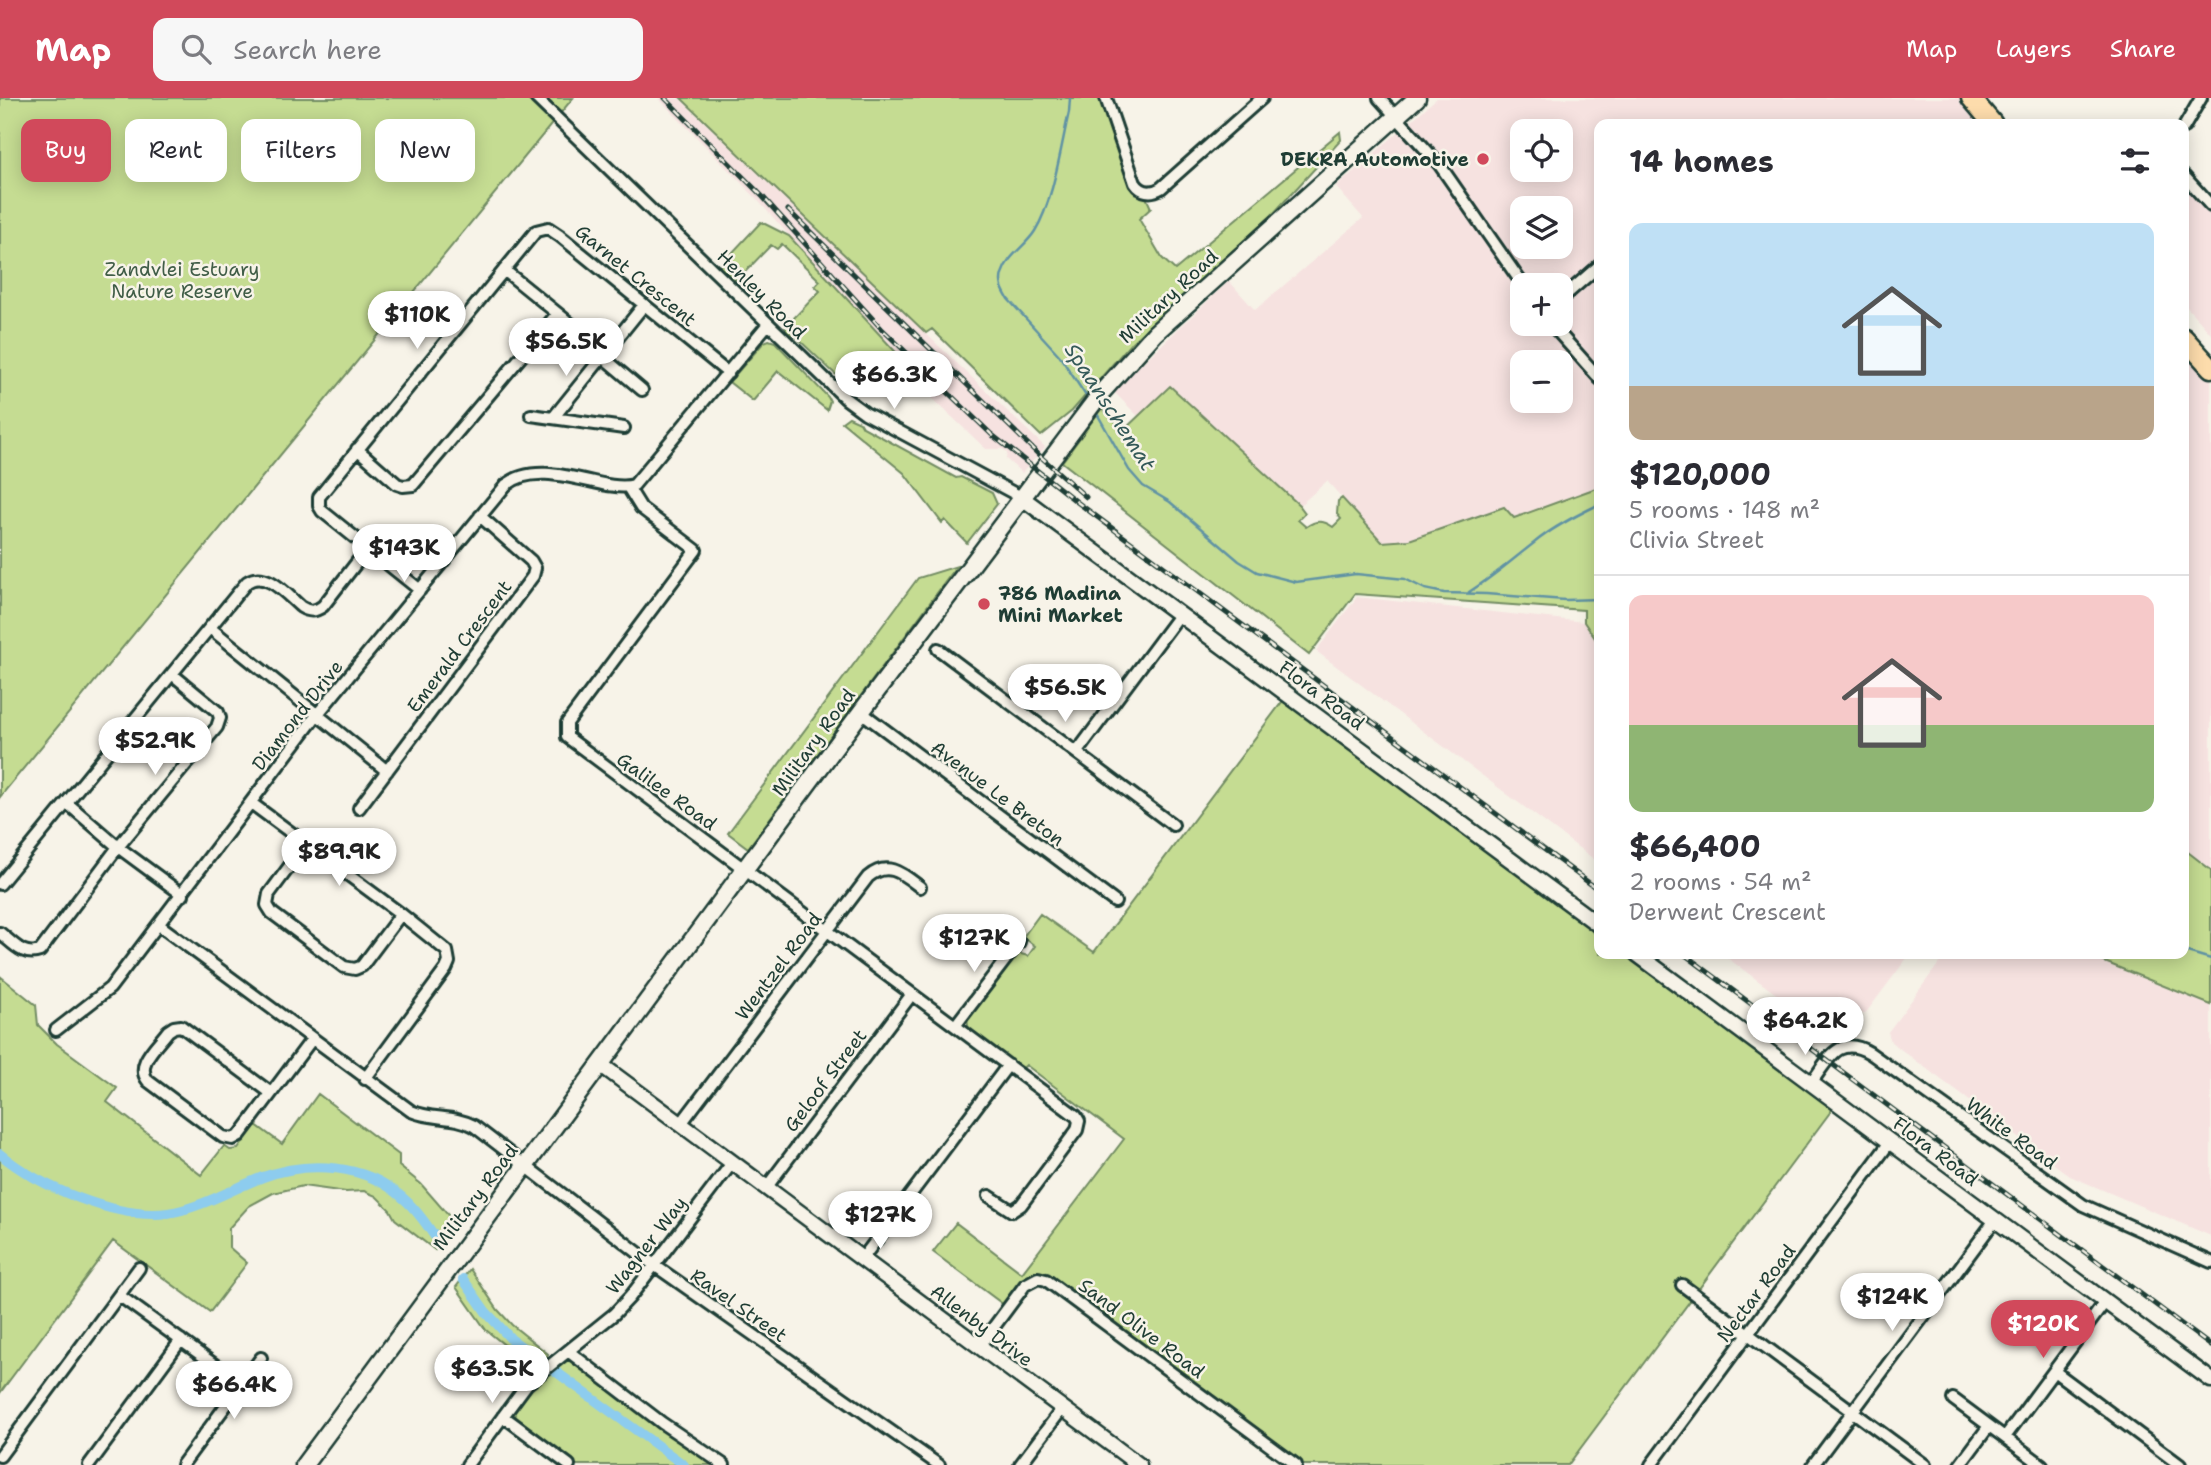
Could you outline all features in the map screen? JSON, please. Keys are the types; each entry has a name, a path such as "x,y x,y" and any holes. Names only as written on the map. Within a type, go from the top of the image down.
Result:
{"main road":[{"name":"Military Road","path":"304,1465 861,712 1101,393 1155,333 1417,98"},
{"path":"1971,98 1989,119"},
{"path":"2189,344 2211,368"}],"street":[{"name":"Henley Road","path":"536,98 851,404 1021,497"},
{"path":"1106,98 1135,183 1144,191 1156,192 1262,98"},
{"path":"1379,98 1439,164 1515,273"},
{"path":"2189,119 2202,98"},
{"path":"2189,182 2211,206"},
{"name":"Garnet Crescent","path":"420,590 319,506 321,493 536,230 548,228 727,373"},
{"path":"504,270 599,347 604,358 642,390"},
{"path":"1573,289 1594,270"},
{"path":"553,418 644,305"},
{"path":"357,449 397,484 413,485 557,314"},
{"path":"628,487 640,480 768,324"},
{"path":"1562,336 1594,372"},
{"path":"531,415 624,428"},
{"name":"Diamond Drive","path":"56,1030 110,988 316,716 506,485 524,475 539,474 628,487"},
{"name":"Galilee Road","path":"628,487 641,508 696,550 566,723 565,731 573,743 1076,1116 1079,1126 1016,1210 1007,1208 989,1196"},
{"name":"Flora Road","path":"1021,497 1594,922"},
{"name":"Emerald Crescent","path":"359,808 534,573 534,565 525,555 480,516"},
{"path":"0,884 247,582 257,577 269,581 307,610 318,610 368,548"},
{"path":"1077,752 1180,614"},
{"path":"210,628 387,771"},
{"path":"938,649 1172,825"},
{"path":"0,933 23,951 30,954 40,951 118,847 217,727 220,718 215,709 172,674"},
{"name":"Avenue Le Breton","path":"861,712 1115,902"},
{"path":"66,803 118,847 183,895"},
{"path":"251,803 443,946 449,956 446,969 365,1079"},
{"path":"306,844 269,894 267,905 272,913 344,967 355,969 362,966 401,914"},
{"name":"Wentzel Road","path":"680,1125 827,929 874,872 896,869 920,887"},
{"path":"159,925 411,1111 457,1119 474,1126 525,1166"},
{"path":"955,1026 1019,942"},
{"name":"Flora Road","path":"1644,959 2211,1380"},
{"name":"Geloof Street","path":"766,1188 912,994"},
{"path":"271,1093 181,1026 168,1031 143,1067 143,1074 148,1081 218,1134 229,1139 240,1135 312,1039"},
{"name":"White Road","path":"1811,1083 1839,1048 1856,1046 2083,1205 2211,1262"},
{"name":"Allenby Drive","path":"600,1064 1139,1465"},
{"path":"862,1259 1008,1065"},
{"name":"Nectar Road","path":"1651,1465 1890,1142"},
{"name":"Wagner Way","path":"467,1465 527,1384 623,1305 732,1163"},
{"name":"Ravel Street","path":"525,1166 654,1265 939,1465"},
{"path":"1813,1465 1995,1220"},
{"path":"0,1456 139,1268"},
{"name":"Sand Olive Road","path":"979,1347 1025,1285 1038,1278 1046,1280 1296,1465"},
{"path":"1682,1285 1925,1465"},
{"path":"120,1296 241,1384"},
{"path":"2005,1437 2105,1302"},
{"path":"89,1465 181,1340"},
{"path":"568,1351 662,1423 724,1465"},
{"path":"182,1465 261,1358"},
{"path":"2054,1371 2180,1465"},
{"path":"1953,1399 2042,1465"},
{"path":"1020,1465 1062,1409"},
{"path":"503,1416 569,1465"},
{"path":"1960,1465 1989,1426"}],"shaded area":[{"path":"658,98 679,98 1045,447 1022,473 1006,459 1007,453 1003,449 986,449 897,365 903,359 866,322 754,196"},
{"path":"1437,98 1971,98 1989,119 1594,119 1594,489 1514,518 1503,507 1409,540 1382,542 1327,481 1299,506 1170,386 1138,416 1113,391 1229,281 1255,310 1363,218 1336,187"},
{"path":"2189,182 2211,206 2211,334 2189,310"},
{"path":"2189,344 2211,368 2211,870 2189,853"},
{"path":"1357,597 1584,622 1594,637 1594,859 1316,651"},
{"path":"1729,959 1906,959 1865,1014 1853,1013 1833,1036"},
{"path":"1942,959 2097,959 2211,1005 2211,1236 2070,1176 1891,1042 1888,1032"}],"green space":[{"name":"Zandvlei Estuary Nature Reserve","path":"0,98 573,98 0,797"},
{"path":"681,98 1100,98 1130,187 1135,193 1146,197 1151,208 1139,219 1162,258 1175,270 1340,132 1341,140 1272,215 1132,342 1072,411 1041,436 932,329 926,333"},
{"path":"761,222 789,236 903,360 889,374 873,369 862,359 852,370 860,379 853,381 835,374 794,335 786,332 785,323 788,318 792,320 820,291 815,286 820,281 782,244 777,249 771,245 740,280 733,279 719,267"},
{"path":"764,342 775,342 828,397 830,401 827,410 778,371 753,401 729,382"},
{"path":"1170,386 1299,505 1305,513 1298,520 1306,527 1319,522 1333,527 1341,519 1337,514 1338,501 1342,498 1382,542 1409,540 1504,507 1514,518 1594,489 1594,637 1584,622 1584,610 1355,594 1309,655 1062,462 1102,408 1124,430"},
{"path":"849,417 956,478 961,477 992,493 997,504 967,543 945,520 942,523 904,473 842,422"},
{"path":"957,566 748,848 728,833 918,578"},
{"path":"1288,694 1594,922 1594,959 1644,959 1837,1103 1568,1465 1296,1465 1038,1278 1025,1278 1004,1305 933,1252 956,1223 1022,1273 1124,1139 1026,1065 1022,1069 972,1032 968,1026 967,1018 1013,957 1018,953 1028,956 1035,946 1023,937 1040,914 1094,952"},
{"path":"2189,853 2211,870 2211,1005 2097,959 2189,959"},
{"path":"0,976 36,1005 38,1025 57,1044 117,1088 107,1102 201,1175 224,1146 230,1150 238,1149 256,1125 282,1144 318,1094 399,1155 399,1166 421,1184 455,1223 435,1250 395,1219 376,1196 364,1191 346,1192 303,1186 273,1193 249,1206 229,1228 229,1247 247,1263 210,1312 113,1241 0,1393"},
{"path":"470,1269 498,1310 548,1354 543,1363 533,1368 486,1330 456,1287"},
{"path":"571,1359 721,1465 576,1465 520,1424 514,1413 517,1405 538,1380 555,1366"}],"waterway":[{"name":"Spaanschemat","path":"1070,98 1047,205 1035,231 1004,268 1001,281 1008,299 1059,355 1088,399"},
{"name":"Spaanschemat","path":"1095,410 1129,470 1143,486 1170,502 1239,561 1257,572 1296,582 1356,574 1405,579 1425,589 1444,593 1594,599"},
{"path":"1469,592 1549,532 1594,507"},
{"name":"Spaanschemat","path":"2189,952 2211,959"},
{"path":"0,1154 56,1189 102,1206 148,1214 180,1211 281,1172 299,1168 336,1168 372,1178 388,1187 418,1214 440,1244"},
{"path":"463,1279 486,1312 511,1339 684,1465"}],"railway":[{"path":"665,98 763,197 881,328 991,434 1077,502 1594,887"},
{"path":"788,210 1041,457 1086,497"},
{"path":"1691,959 2211,1346"}],"place":[{"name":"DEKRA Automotive","path":"1483,159"},
{"name":"786 Madina Mini Market","path":"984,604"}]}
